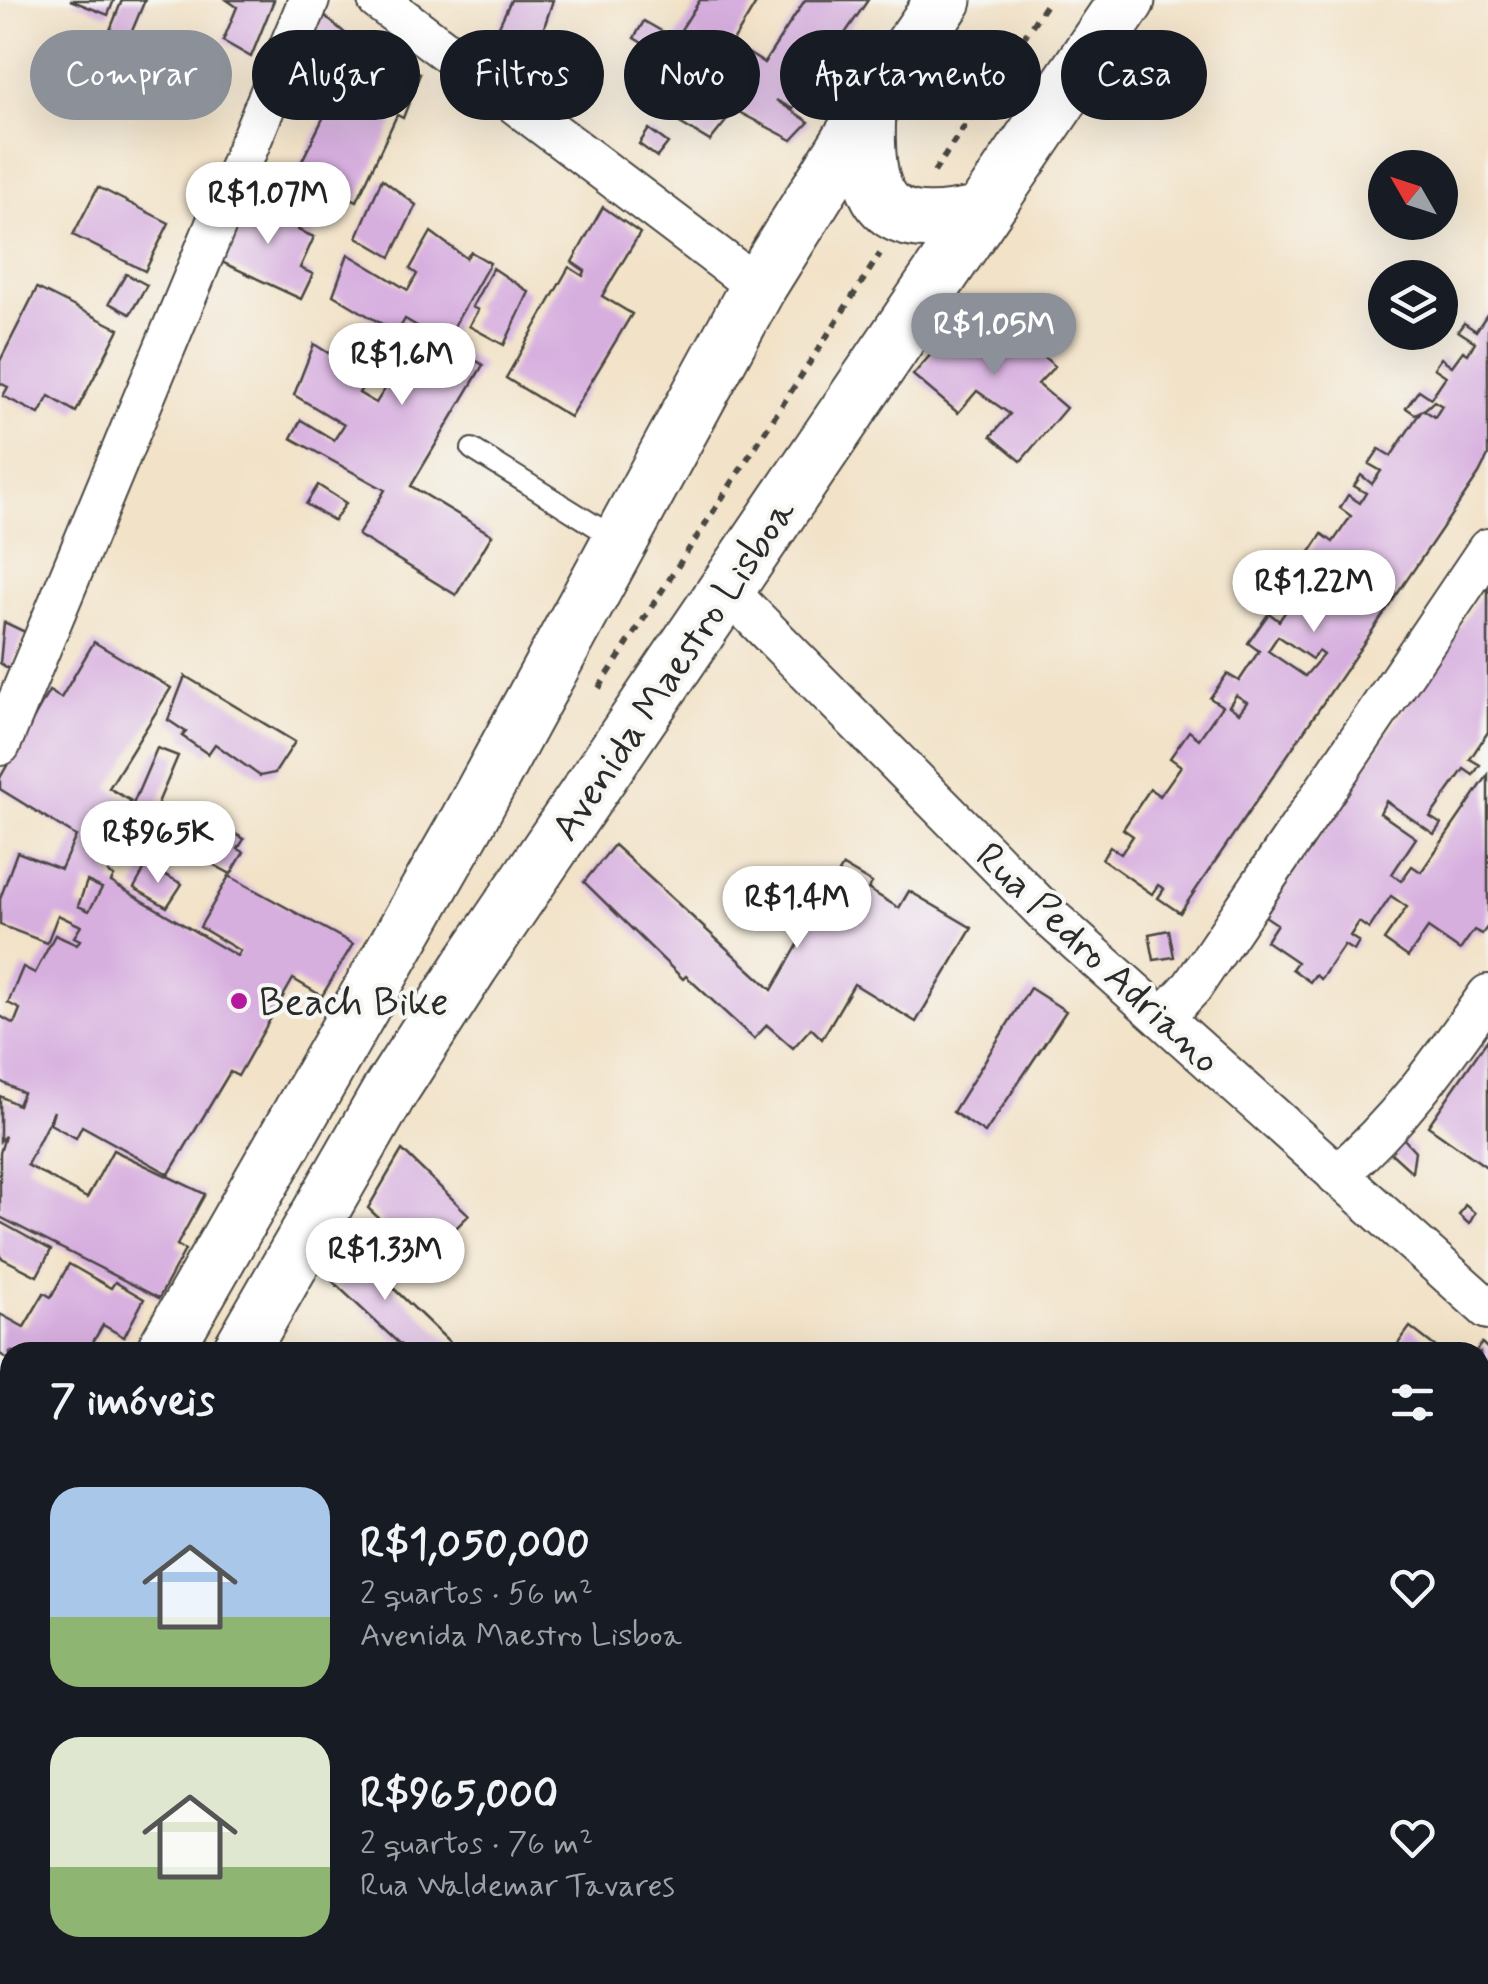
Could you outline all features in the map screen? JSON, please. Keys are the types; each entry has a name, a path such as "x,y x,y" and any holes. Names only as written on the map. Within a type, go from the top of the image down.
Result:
{"highway":[{"path":"923,30 944,0"},
{"name":"Avenida Maestro Lisboa","path":"246,1342 390,1090 1127,0"},
{"path":"170,1342 466,824 758,288 862,120"},
{"path":"868,120 866,162 880,200 920,224 980,214"}],"street":[{"path":"0,745 309,0"},
{"path":"378,0 758,288"},
{"path":"1163,1018 1192,986 1488,548"},
{"name":"Rua Pedro Adriano","path":"726,589 1051,918 1488,1309"},
{"path":"1338,1174 1377,1142 1420,1091 1488,994"}],"lane":[{"path":"472,449 620,541"}],"building":[{"path":"70,0 114,0 108,15"},
{"path":"122,0 145,0 132,30 110,30"},
{"path":"227,0 274,0 262,30 252,30 251,57 232,46 232,30 228,30 237,7"},
{"path":"511,0 553,0 543,30 497,30"},
{"path":"700,0 758,0 740,30 681,30"},
{"path":"805,0 868,0 847,30 785,30"},
{"path":"321,13 341,30 308,30"},
{"path":"644,21 660,30 639,30"},
{"path":"780,38 780,102 776,100 780,103 780,120 809,122 792,140 754,120 760,120 760,60 764,63"},
{"path":"322,120 395,120 357,201 297,171"},
{"path":"675,120 727,120 710,141"},
{"path":"649,129 668,143 657,157 639,144"},
{"path":"382,179 416,205 391,257 357,237"},
{"path":"98,187 169,223 145,271 73,235"},
{"path":"245,194 302,221 298,230 314,237 300,268 313,274 301,299 215,259"},
{"path":"603,207 640,233 602,296 632,314 570,417 506,378 569,267 583,276 585,271 572,262"},
{"path":"431,232 466,258 471,252 490,263 445,342 483,365 411,486 492,535 456,595 358,535 385,490 291,438 301,420 334,440 344,425 294,395 314,344 330,354 340,340 377,364 359,393 376,403 404,359 414,364 423,349 413,343 422,329 405,319 397,333 333,295 348,254 408,290 417,274 410,269"},
{"path":"493,268 529,292 504,345 469,326 478,310 472,307"},
{"path":"126,274 147,285 130,314 109,303"},
{"path":"37,288 119,329 76,412 49,396 39,414 3,396 8,387 0,383 0,361"},
{"path":"976,302 1055,366 1038,384 1066,408 1021,461 991,436 1010,414 977,391 958,413 913,375"},
{"path":"1488,313 1488,456 1180,913 1158,898 1164,889 1158,885 1152,894 1102,859 1110,847 1121,854 1133,836 1123,829 1150,789 1160,796 1181,766 1170,758 1189,731 1199,739 1222,706 1210,698 1227,674 1239,681 1259,651 1248,643 1269,613 1279,621 1286,611 1275,603 1282,594 1293,601 1317,565 1306,558 1322,534 1333,542 1351,516 1340,508 1348,495 1360,503 1366,493 1354,486 1361,475 1372,484 1381,471 1369,464 1379,449 1391,456 1421,411 1415,414 1406,408 1419,390 1431,398 1446,376 1434,368 1441,358 1452,366 1463,351 1468,354 1475,342 1458,331 1464,323 1476,331","holes":["1434,401 1442,406 1435,417 1424,410","1278,636 1312,659 1318,651 1323,655 1305,676 1268,651","1236,695 1247,702 1239,713 1229,706"]},
{"path":"318,485 346,503 334,521 306,504"},
{"path":"1488,584 1488,732 1470,759 1480,765 1473,775 1464,769 1430,817 1441,824 1434,834 1386,801 1380,813 1416,838 1392,874 1401,881 1412,866 1421,872 1488,775 1488,926 1482,934 1474,930 1460,950 1428,928 1408,957 1384,940 1407,907 1391,896 1369,929 1359,922 1350,936 1359,942 1354,951 1344,945 1321,979 1315,975 1310,982 1292,969 1297,962 1266,941 1277,924 1265,916"},
{"path":"4,622 25,632 11,670 0,663"},
{"path":"94,642 171,688 109,788 131,801 113,827 124,833 108,873 114,876 111,882 237,956 240,951 200,927 229,876 353,944 322,996 293,979 238,1076 230,1072 169,1174 82,1126 76,1138 50,1124 54,1111 27,1165 87,1198 113,1150 205,1194 177,1245 185,1250 159,1298 0,1217 0,1153 5,1136 0,1141 0,1096 18,1105 23,1093 0,1081 0,1016 14,1024 20,1009 8,1003 23,967 35,973 55,935 77,945 80,940 74,937 81,926 58,915 47,943 0,925 0,899 17,852 61,869 76,836 0,789 0,778 49,691 61,698","holes":["87,881 102,888 89,911 78,906"]},
{"path":"185,676 295,742 275,773 260,776 215,744 208,754 182,736 186,732 168,720"},
{"path":"157,748 178,756 158,803 192,821 197,812 244,839 238,849 244,852 231,874 127,818"},
{"path":"614,845 772,990 843,866 872,883 868,889 899,908 909,891 972,928 916,1022 854,984 822,1039 811,1028 793,1048 767,1025 754,1039 686,976 683,979 584,882"},
{"path":"147,865 182,884 167,907 134,888"},
{"path":"1169,930 1174,957 1154,960 1149,934"},
{"path":"1030,988 1066,1011 985,1133 953,1112"},
{"path":"1488,1039 1488,1168 1428,1126"},
{"path":"1402,1137 1415,1151 1412,1172 1390,1152"},
{"path":"402,1150 469,1215 439,1245 423,1232 409,1247 368,1208"},
{"path":"1465,1205 1475,1213 1469,1224 1459,1215"},
{"path":"0,1222 51,1250 37,1276 0,1257"},
{"path":"351,1238 374,1258 369,1263 450,1342 397,1342 328,1277"},
{"path":"69,1264 111,1288 115,1282 144,1299 124,1337 103,1325 93,1342 0,1342 0,1314 24,1327 44,1293 51,1297"},
{"path":"1410,1327 1429,1342 1399,1342"}],"place":[{"name":"Beach Bike","path":"239,1001"}]}
